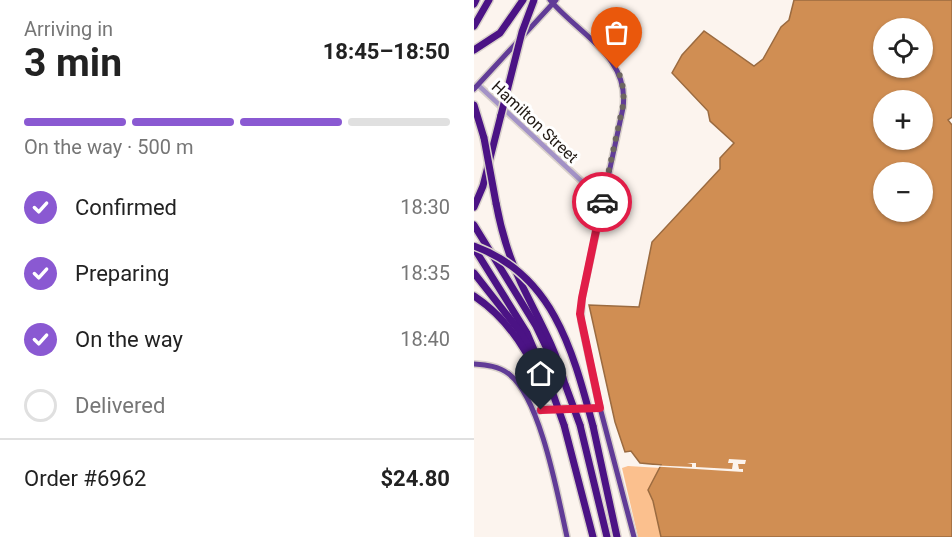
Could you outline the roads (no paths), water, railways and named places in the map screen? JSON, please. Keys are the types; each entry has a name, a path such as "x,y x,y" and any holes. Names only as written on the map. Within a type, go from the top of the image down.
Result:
{"highway":[{"path":"474,26 489,0"},
{"path":"474,45 496,30 522,0"},
{"path":"474,50 500,33 522,0"},
{"path":"474,207 483,186 522,32 534,0"},
{"path":"475,107 484,138 504,238 513,265 553,350 580,425 607,537"},
{"path":"474,225 536,326 564,382"},
{"path":"474,247 533,345 547,384"},
{"path":"474,247 498,257 517,271 536,288 551,308 571,350 593,426 617,537"},
{"path":"474,273 518,329 540,364"},
{"path":"474,296 495,312 513,332 553,394 564,425 593,537"}],"main road":[{"path":"476,87 553,1 609,56 622,81 623,108 580,314 600,408 634,537"},
{"path":"474,364 496,367 510,375 521,389 534,413 549,462 567,537"}],"street":[{"name":"Hamilton Street","path":"476,87 603,201"},
{"path":"534,413 547,408 600,408"}]}
